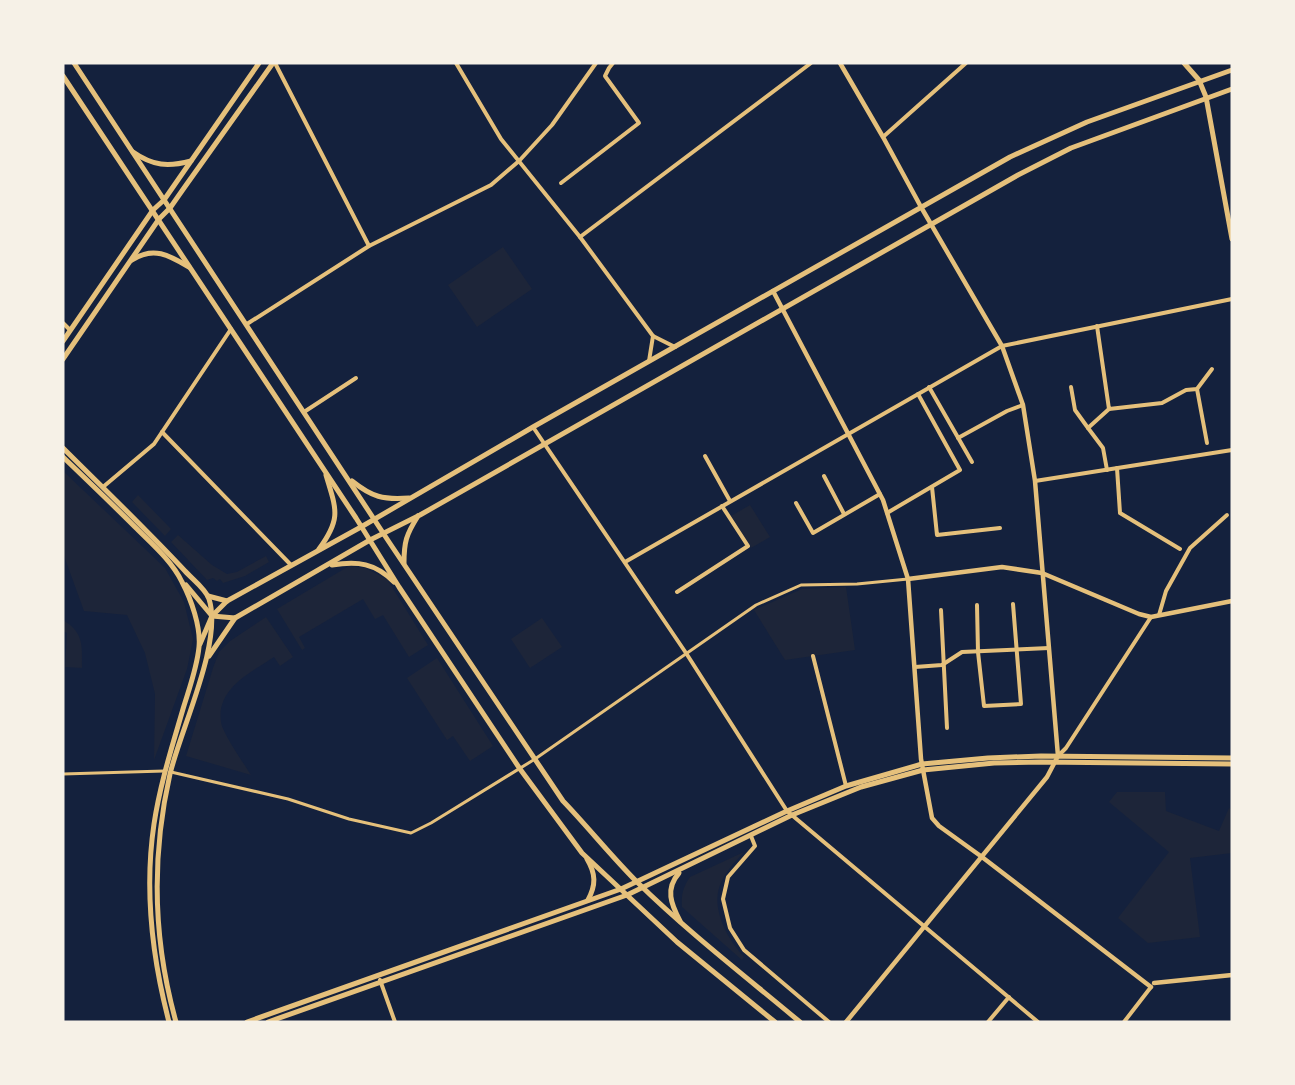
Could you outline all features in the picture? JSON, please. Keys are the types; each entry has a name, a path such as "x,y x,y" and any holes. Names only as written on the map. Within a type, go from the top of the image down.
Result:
{"main road":[{"path":"74,63 348,477 382,533 563,801 638,883 800,1022"},
{"path":"63,341 153,210 164,200 259,63"},
{"path":"63,359 128,262 159,219 170,208 274,63"},
{"path":"1184,63 1199,80 1206,97 1231,222 1232,239"},
{"path":"170,1022 153,946 150,885 154,823 200,645 212,616 227,601 362,527 533,427 1010,157 1062,133 1199,80 1232,70"},
{"path":"63,76 520,769 593,868 595,880 588,900"},
{"path":"204,665 235,618 930,224 1071,148 1232,89"},
{"path":"132,151 144,159 161,165 176,165 191,161"},
{"path":"128,262 140,255 156,252 171,256 191,268"},
{"path":"63,448 160,544 208,596 212,616 211,636 204,665 167,772 160,825 156,882 160,948 168,994 176,1022"},
{"path":"63,457 155,548 212,616 235,618"},
{"path":"319,550 334,524 336,514 326,475"},
{"path":"348,477 367,493 389,499 411,498"},
{"path":"404,565 406,537 420,515"},
{"path":"327,566 350,563 368,565 384,573 399,587"},
{"path":"181,579 191,604 200,645"},
{"path":"208,596 227,601"},
{"path":"269,1022 638,883 846,786 922,767 988,758 1232,764"},
{"path":"1057,759 1232,758"},
{"path":"247,1022 627,895 751,836 790,813 861,786 922,767"},
{"path":"582,853 676,942 774,1022"},
{"path":"680,921 672,906 670,896 671,885 682,869"}],"street":[{"path":"79,70 82,63"},
{"path":"274,63 369,246"},
{"path":"456,63 501,139 580,237 653,336 675,347"},
{"path":"247,324 369,246 491,185 519,160 552,125 596,63"},
{"path":"561,183 639,123 605,76 613,63"},
{"path":"840,63 930,224 1002,346 1023,405 1035,481 1057,759"},
{"path":"883,137 966,63"},
{"path":"580,237 807,64"},
{"path":"773,291 880,494 908,579 922,767 932,818 939,826 1152,985 1232,975"},
{"path":"625,561 1002,346 1232,299"},
{"path":"63,324 70,330"},
{"path":"1097,326 1109,409"},
{"path":"102,488 148,450 231,328"},
{"path":"649,362 653,336"},
{"path":"1207,443 1197,389 1212,369"},
{"path":"304,412 356,378"},
{"path":"929,387 972,462"},
{"path":"1071,387 1075,410 1103,448 1107,470"},
{"path":"1088,428 1109,409 1162,403 1186,390 1197,389"},
{"path":"887,513 960,470 918,394"},
{"path":"958,438 1023,405"},
{"path":"533,427 625,561 790,813 1038,1022"},
{"path":"162,432 291,565"},
{"path":"1035,481 1232,450"},
{"path":"705,456 730,501"},
{"path":"1117,468 1120,513 1180,549"},
{"path":"824,476 844,514"},
{"path":"932,487 937,535 1000,528"},
{"path":"796,503 813,533 880,494"},
{"path":"677,592 748,546 722,506"},
{"path":"1159,615 1166,591 1190,548 1227,515"},
{"path":"63,774 167,772 288,799 349,819 411,833 431,824 520,769 756,605 801,585 857,584 1002,567 1041,573 1150,617 1232,601"},
{"path":"977,605 978,652 984,706 1021,704 1012,604"},
{"path":"941,610 947,728"},
{"path":"846,1022 1047,777 1150,617"},
{"path":"915,667 942,665 962,652 1048,648"},
{"path":"813,656 846,786"},
{"path":"751,836 755,846 728,877 723,898 730,928 744,950 829,1022"},
{"path":"379,979 395,1022"},
{"path":"1124,1022 1152,985"},
{"path":"988,1022 1009,997"}],"shaded area":[{"path":"503,247 532,289 477,327 448,285"},
{"path":"63,471 165,568 184,602 193,639 187,669 154,760 155,694 145,653 127,615 84,611 63,553"},
{"path":"138,495 171,529 165,536 132,502"},
{"path":"750,505 770,537 751,548 731,516"},
{"path":"178,535 212,565 227,574 237,572 266,556 269,562 245,576 223,583 220,579 207,580 171,542"},
{"path":"349,566 365,568 387,579 428,645 409,657 383,615 375,619 363,599 299,637 305,648 302,650 277,609"},
{"path":"846,587 855,650 785,660 754,610 802,589"},
{"path":"266,617 293,657 280,666 274,657 246,675 230,690 221,710 221,722 225,733 251,775 186,756 219,652 230,641"},
{"path":"542,618 562,647 530,668 511,639"},
{"path":"63,620 75,630 80,640 82,668 65,667 67,633 63,631"},
{"path":"437,658 493,746 470,761 453,736 447,740 407,678"},
{"path":"1117,792 1165,792 1166,811 1219,831 1229,808 1232,810 1232,853 1190,858 1200,937 1148,943 1118,918 1169,852 1109,802"},
{"path":"744,852 724,877 718,894 719,913 723,925 732,942 744,957 742,960 682,907 682,899 684,888 690,877"}]}
